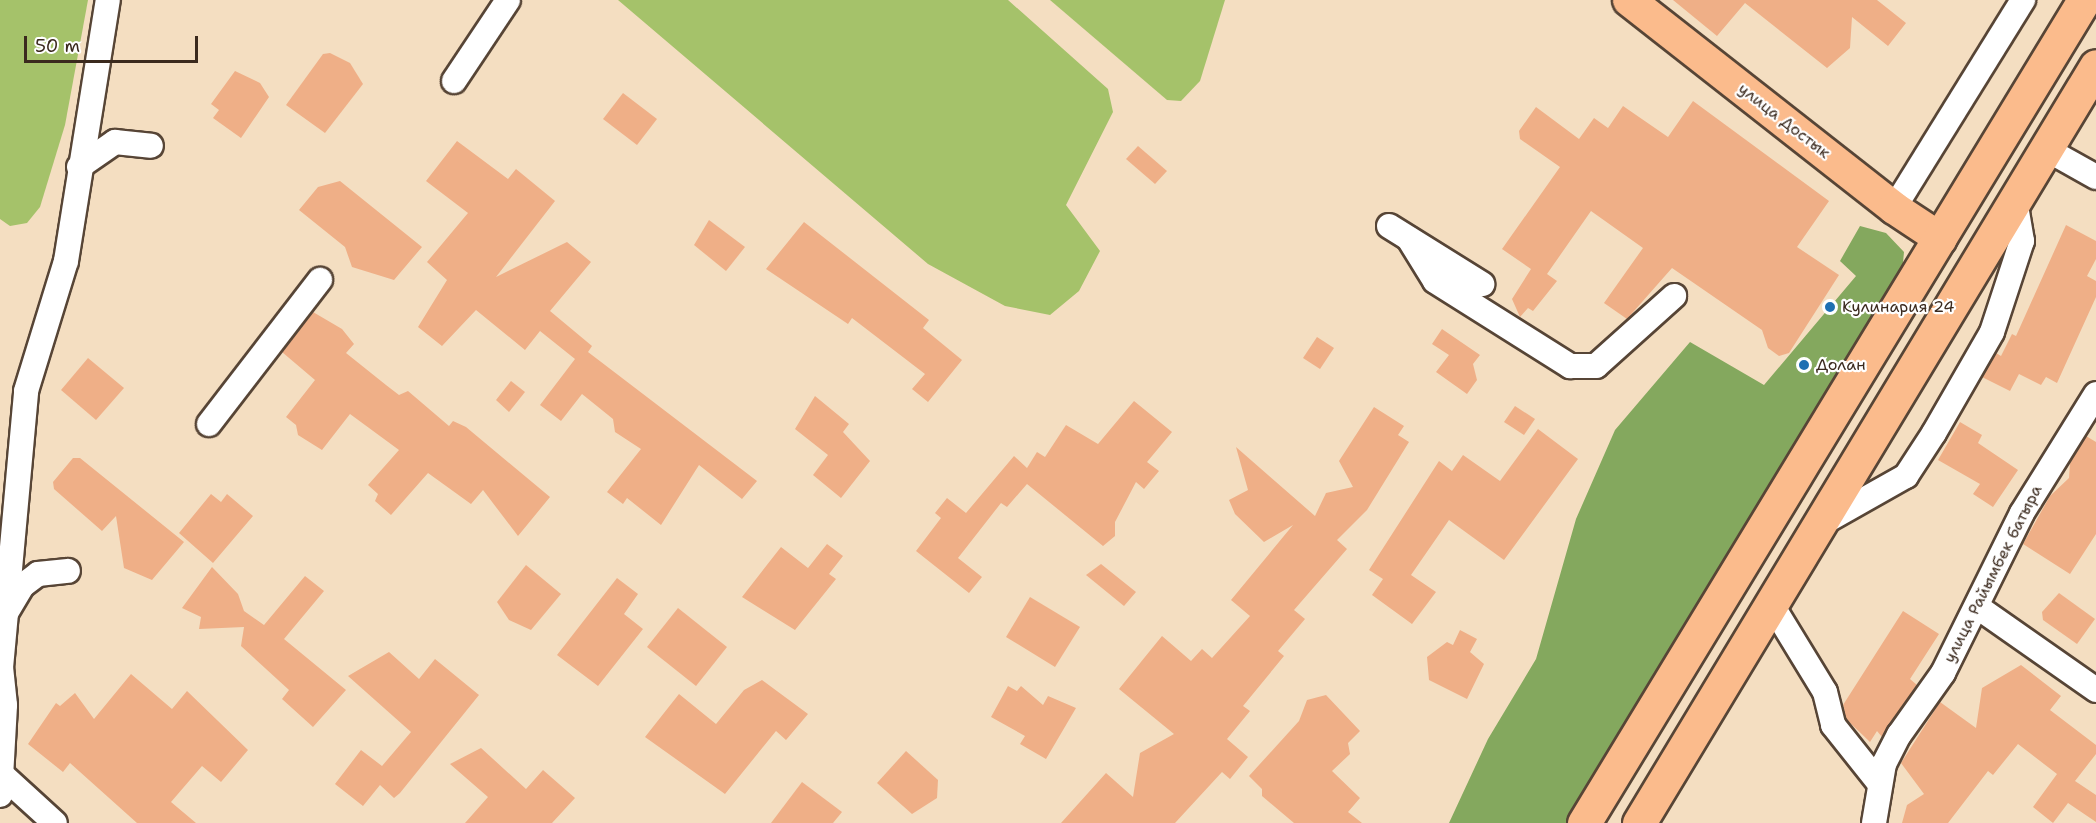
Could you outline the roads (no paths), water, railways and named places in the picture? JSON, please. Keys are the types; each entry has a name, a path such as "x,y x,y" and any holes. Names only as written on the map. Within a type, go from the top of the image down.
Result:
{"highway":[{"path":"1584,823 1941,239 2084,0"},
{"path":"1639,823 1815,527 2096,66"}],"main road":[{"name":"улица Достык","path":"1629,0 1894,208 1941,239"}],"street":[{"path":"0,795 4,615 26,392 66,261 108,0"},
{"path":"454,81 508,0"},
{"path":"1894,208 2023,0"},
{"path":"80,167 115,142 151,146"},
{"path":"2046,149 2096,177"},
{"path":"1815,527 1906,476 1934,433 1992,332 2022,241 2015,200"},
{"path":"1482,284 1399,233 1436,281 1570,366 1596,366 1674,296"},
{"path":"210,424 320,280"},
{"name":"улица Райымбек батыра","path":"1874,823 1880,784 1899,735 1943,673 1979,608 2022,513 2096,394"},
{"path":"4,615 22,586 38,574 68,572"},
{"path":"1770,602 1825,692 1833,725 1880,784"},
{"path":"1979,608 2096,690"},
{"path":"0,773 55,823"}],"place":[{"name":"Кулинария 24","path":"1830,307"},
{"name":"Долан","path":"1804,365"}]}
